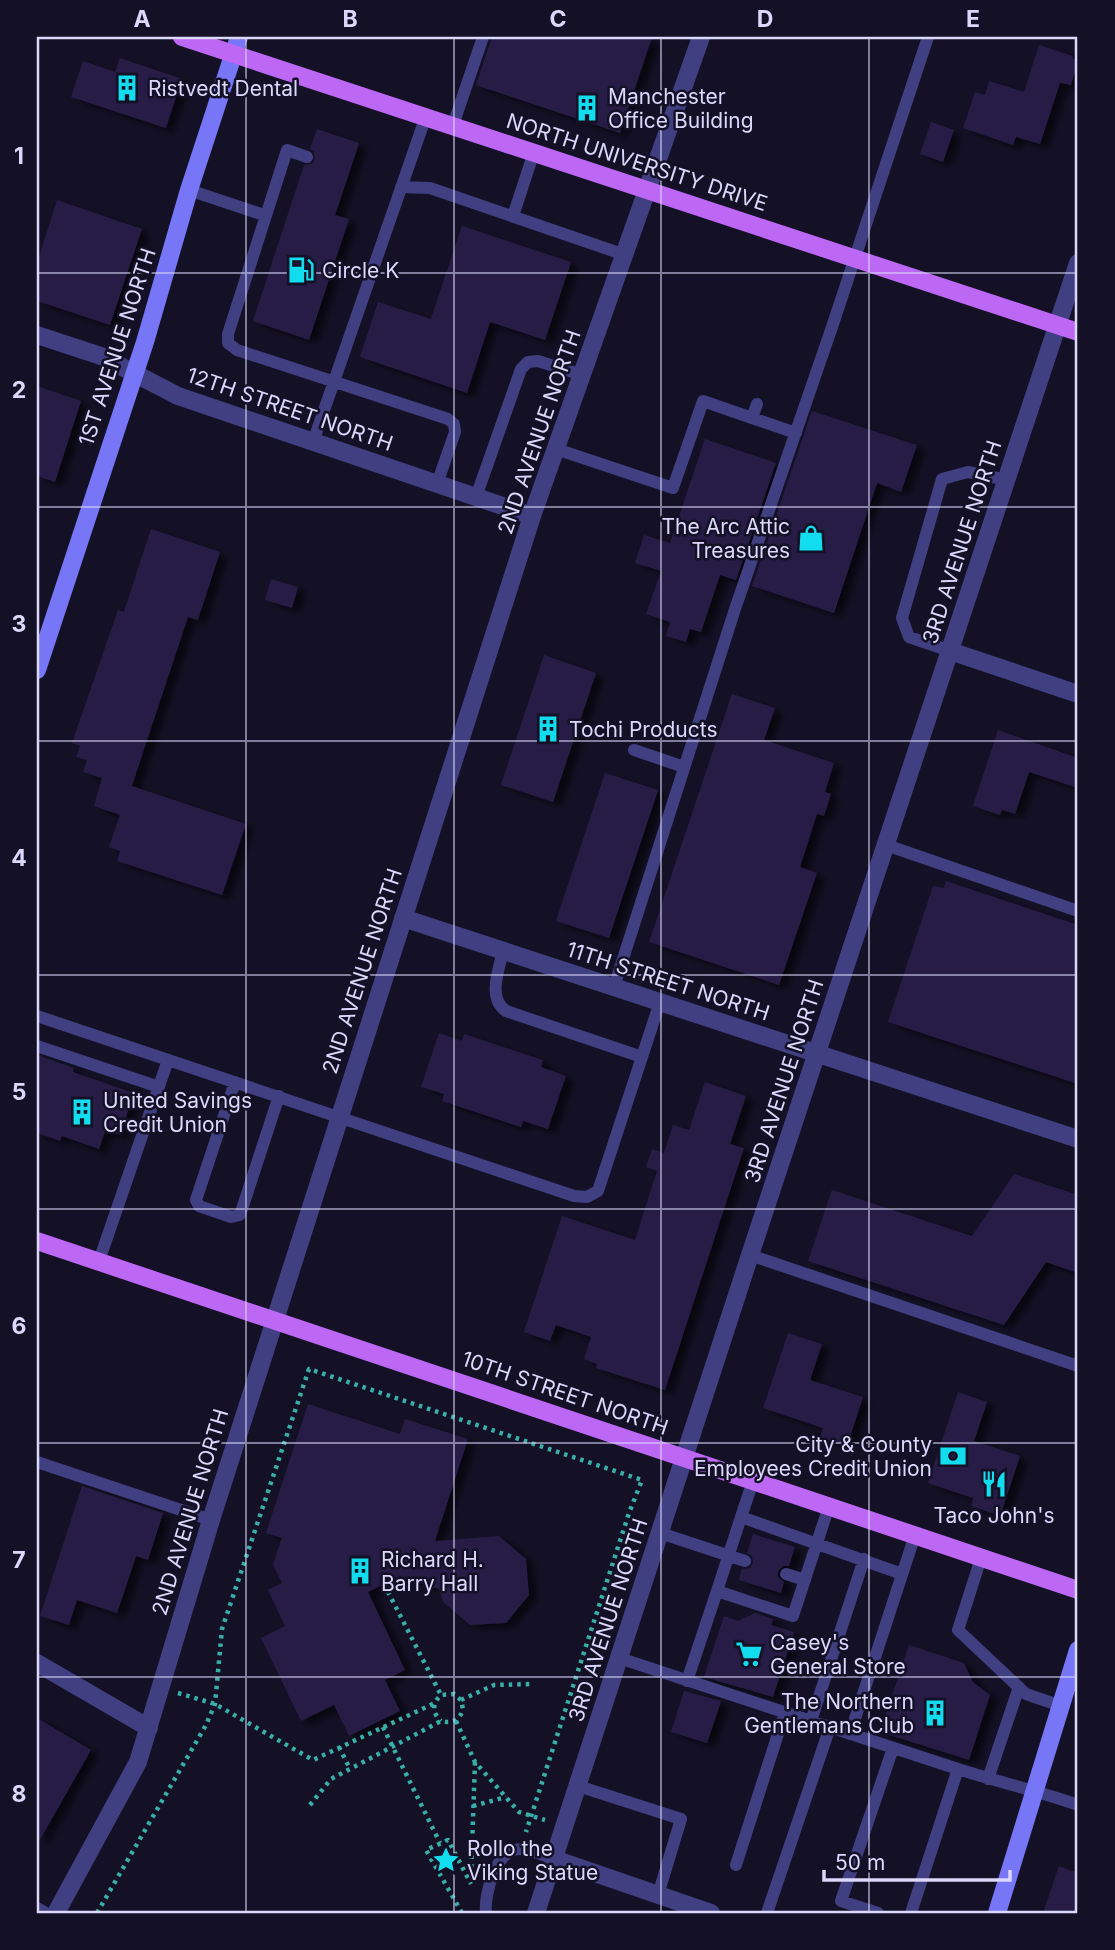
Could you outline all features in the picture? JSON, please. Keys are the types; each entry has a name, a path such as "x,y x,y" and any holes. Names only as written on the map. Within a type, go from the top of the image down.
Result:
{"main road":[{"name":"NORTH UNIVERSITY DRIVE","path":"182,37 236,45 426,116 1078,332"},
{"name":"10TH STREET NORTH","path":"37,1241 1078,1590"}],"street":[{"name":"2ND AVENUE NORTH","path":"55,1913 138,1762 211,1520 532,516 701,37"},
{"name":"1ST AVENUE NORTH","path":"37,670 134,374 236,45"},
{"name":"3RD AVENUE NORTH","path":"536,1913 1078,263"},
{"name":"12TH STREET NORTH","path":"37,335 101,356 178,396 532,516"},
{"path":"950,651 1078,694"},
{"name":"11TH STREET NORTH","path":"403,918 1078,1139"},
{"path":"997,1913 1078,1650"},
{"path":"37,1663 149,1728"},
{"path":"554,1859 711,1913"}],"lane":[{"path":"453,125 483,37"},
{"path":"614,987 684,766 928,37"},
{"path":"313,442 426,116"},
{"path":"307,157 287,150 264,215 228,334 228,343 237,350 448,419 454,424 455,432 437,484"},
{"path":"513,216 534,152"},
{"path":"401,187 430,188 625,255"},
{"path":"189,190 264,215"},
{"path":"476,497 521,369 528,362 538,361 582,375"},
{"path":"556,449 673,488 703,401 796,433"},
{"path":"752,418 757,404"},
{"path":"950,651 909,637 902,618 942,479 968,472 1007,480"},
{"path":"634,750 684,766"},
{"path":"886,845 1078,911"},
{"path":"503,951 495,991 499,1007 506,1012 642,1057"},
{"path":"38,1017 574,1196 587,1197 598,1191 660,1002"},
{"path":"37,1046 159,1087"},
{"path":"99,1261 168,1060"},
{"path":"236,1082 196,1200 199,1206 220,1214 231,1217 240,1214 279,1096"},
{"path":"750,1255 1078,1366"},
{"path":"37,1462 211,1520"},
{"path":"687,1681 753,1481"},
{"path":"717,1591 793,1616 829,1506"},
{"path":"741,1517 902,1574"},
{"path":"660,1533 745,1561"},
{"path":"850,1734 915,1535"},
{"path":"981,1558 958,1630 1026,1694 1061,1706"},
{"path":"811,1721 864,1559"},
{"path":"786,1574 805,1580"},
{"path":"619,1658 988,1779 1035,1790 1078,1805"},
{"path":"988,1779 1018,1687"},
{"path":"736,1865 785,1712"},
{"path":"767,1913 831,1727"},
{"path":"878,1913 841,1901 893,1748"},
{"path":"911,1913 958,1769"},
{"path":"578,1786 681,1819 659,1895"},
{"path":"485,1913 487,1892 493,1874 500,1861 510,1852 520,1849 554,1859"},
{"path":"37,1908 47,1913"}],"path":[{"path":"97,1913 206,1725 215,1704 222,1629 309,1369 642,1480 523,1839"},
{"path":"384,1584 441,1695"},
{"path":"461,1700 494,1685 534,1684"},
{"path":"178,1693 215,1704 313,1760 435,1703 441,1695 450,1693 461,1700 463,1709 456,1721 441,1721 331,1779 310,1805"},
{"path":"435,1703 435,1713 441,1721"},
{"path":"456,1721 475,1762 519,1812 552,1822"},
{"path":"383,1727 440,1843"},
{"path":"339,1747 350,1769"},
{"path":"471,1897 475,1762"},
{"path":"473,1806 506,1797"},
{"path":"462,1913 426,1850 448,1840 471,1884"}],"building":[{"name":"Manchester Office Building","path":"492,37 652,37 620,133 476,85"},
{"path":"1039,45 1078,60 1071,85 1060,83 1040,144 1016,137 1013,145 963,128 975,92 985,95 989,81 1024,92"},
{"name":"Ristvedt Dental","path":"120,58 182,79 166,128 71,97 83,61 115,72"},
{"path":"931,122 954,130 943,162 920,154"},
{"name":"Circle K","path":"317,129 359,143 335,215 349,219 309,340 253,321 304,165 312,164 315,159 314,152 310,149"},
{"path":"57,200 142,229 110,325 37,301 37,263"},
{"path":"462,226 571,262 545,340 490,322 467,393 360,357 378,302 431,319"},
{"path":"37,386 81,401 55,482 37,476"},
{"name":"The Arc Attic Treasures","path":"812,411 917,445 901,492 877,483 834,613 752,586"},
{"path":"705,439 776,463 736,580 720,575 701,632 690,629 686,642 666,636 670,622 646,614 661,571 635,563 644,535 670,543"},
{"path":"151,529 220,552 198,620 188,617 132,786 246,824 222,895 117,861 120,851 109,847 120,815 94,806 102,778 83,772 87,760 76,757 80,746 72,743 118,610 124,612"},
{"path":"271,579 298,587 292,608 265,600"},
{"name":"Tochi Products","path":"544,655 596,673 553,802 501,785"},
{"path":"732,694 775,708 764,740 834,763 825,792 831,794 824,816 817,814 800,867 817,873 779,985 649,942"},
{"path":"998,730 1078,758 1078,788 1029,772 1015,814 1002,810 1000,815 973,806"},
{"path":"605,773 658,790 609,938 556,921"},
{"path":"946,881 1078,925 1078,1084 888,1022 933,886 944,888"},
{"path":"439,1033 462,1041 464,1034 543,1060 541,1067 566,1076 548,1129 523,1121 521,1127 442,1101 444,1094 421,1087"},
{"name":"United Savings Credit Union","path":"37,1055 74,1068 73,1072 134,1093 120,1135 105,1131 99,1149 62,1136 60,1141 37,1133"},
{"path":"705,1082 746,1096 730,1144 744,1148 665,1390 596,1368 597,1364 584,1359 591,1337 556,1325 550,1341 524,1332 562,1216 635,1240 657,1171 646,1167 652,1149 664,1153 673,1125 689,1130"},
{"path":"1014,1174 1078,1195 1078,1273 1046,1262 1004,1325 808,1261 832,1190 972,1236"},
{"path":"788,1333 822,1344 810,1380 863,1397 847,1446 820,1437 823,1428 763,1408"},
{"path":"958,1392 987,1402 974,1441 1020,1456 1000,1516 971,1506 973,1498 928,1483"},
{"name":"Richard H. Barry Hall","path":"308,1404 400,1434 405,1419 468,1439 435,1541 499,1536 526,1559 529,1595 506,1623 470,1625 443,1602 439,1589 400,1576 368,1592 405,1670 385,1680 400,1711 349,1736 334,1705 301,1721 261,1638 285,1626 268,1590 282,1583 273,1565 282,1538 266,1533"},
{"path":"82,1486 163,1513 148,1560 136,1556 117,1613 77,1600 69,1625 40,1616"},
{"name":"Casey's General Store","path":"753,1534 795,1547 789,1566 783,1566 778,1571 778,1577 784,1582 781,1593 739,1580 742,1569 750,1568 753,1563 752,1556 747,1553"},
{"name":"Casey's General Store","path":"755,1613 773,1619 771,1625 794,1632 773,1697 704,1677 724,1616 738,1621"},
{"name":"The Northern Gentlemans Club","path":"909,1645 964,1663 973,1682 990,1695 969,1760 880,1732"},
{"path":"684,1691 721,1701 707,1743 671,1732"},
{"path":"37,1718 91,1750 37,1845"},
{"path":"1059,1866 1078,1873 1078,1913 1043,1913"}],"place":[{"name":"Ristvedt Dental","path":"127,88"},
{"name":"Manchester Office Building","path":"587,108"},
{"name":"Circle K","path":"301,270"},
{"name":"The Arc Attic Treasures","path":"811,538"},
{"name":"Tochi Products","path":"548,729"},
{"name":"United Savings Credit Union","path":"82,1112"},
{"name":"City & County Employees Credit Union","path":"953,1456"},
{"name":"Taco John's","path":"994,1484"},
{"name":"Richard H. Barry Hall","path":"360,1571"},
{"name":"Casey's General Store","path":"749,1654"},
{"name":"The Northern Gentlemans Club","path":"935,1713"},
{"name":"Rollo the Viking Statue","path":"446,1860"}]}
